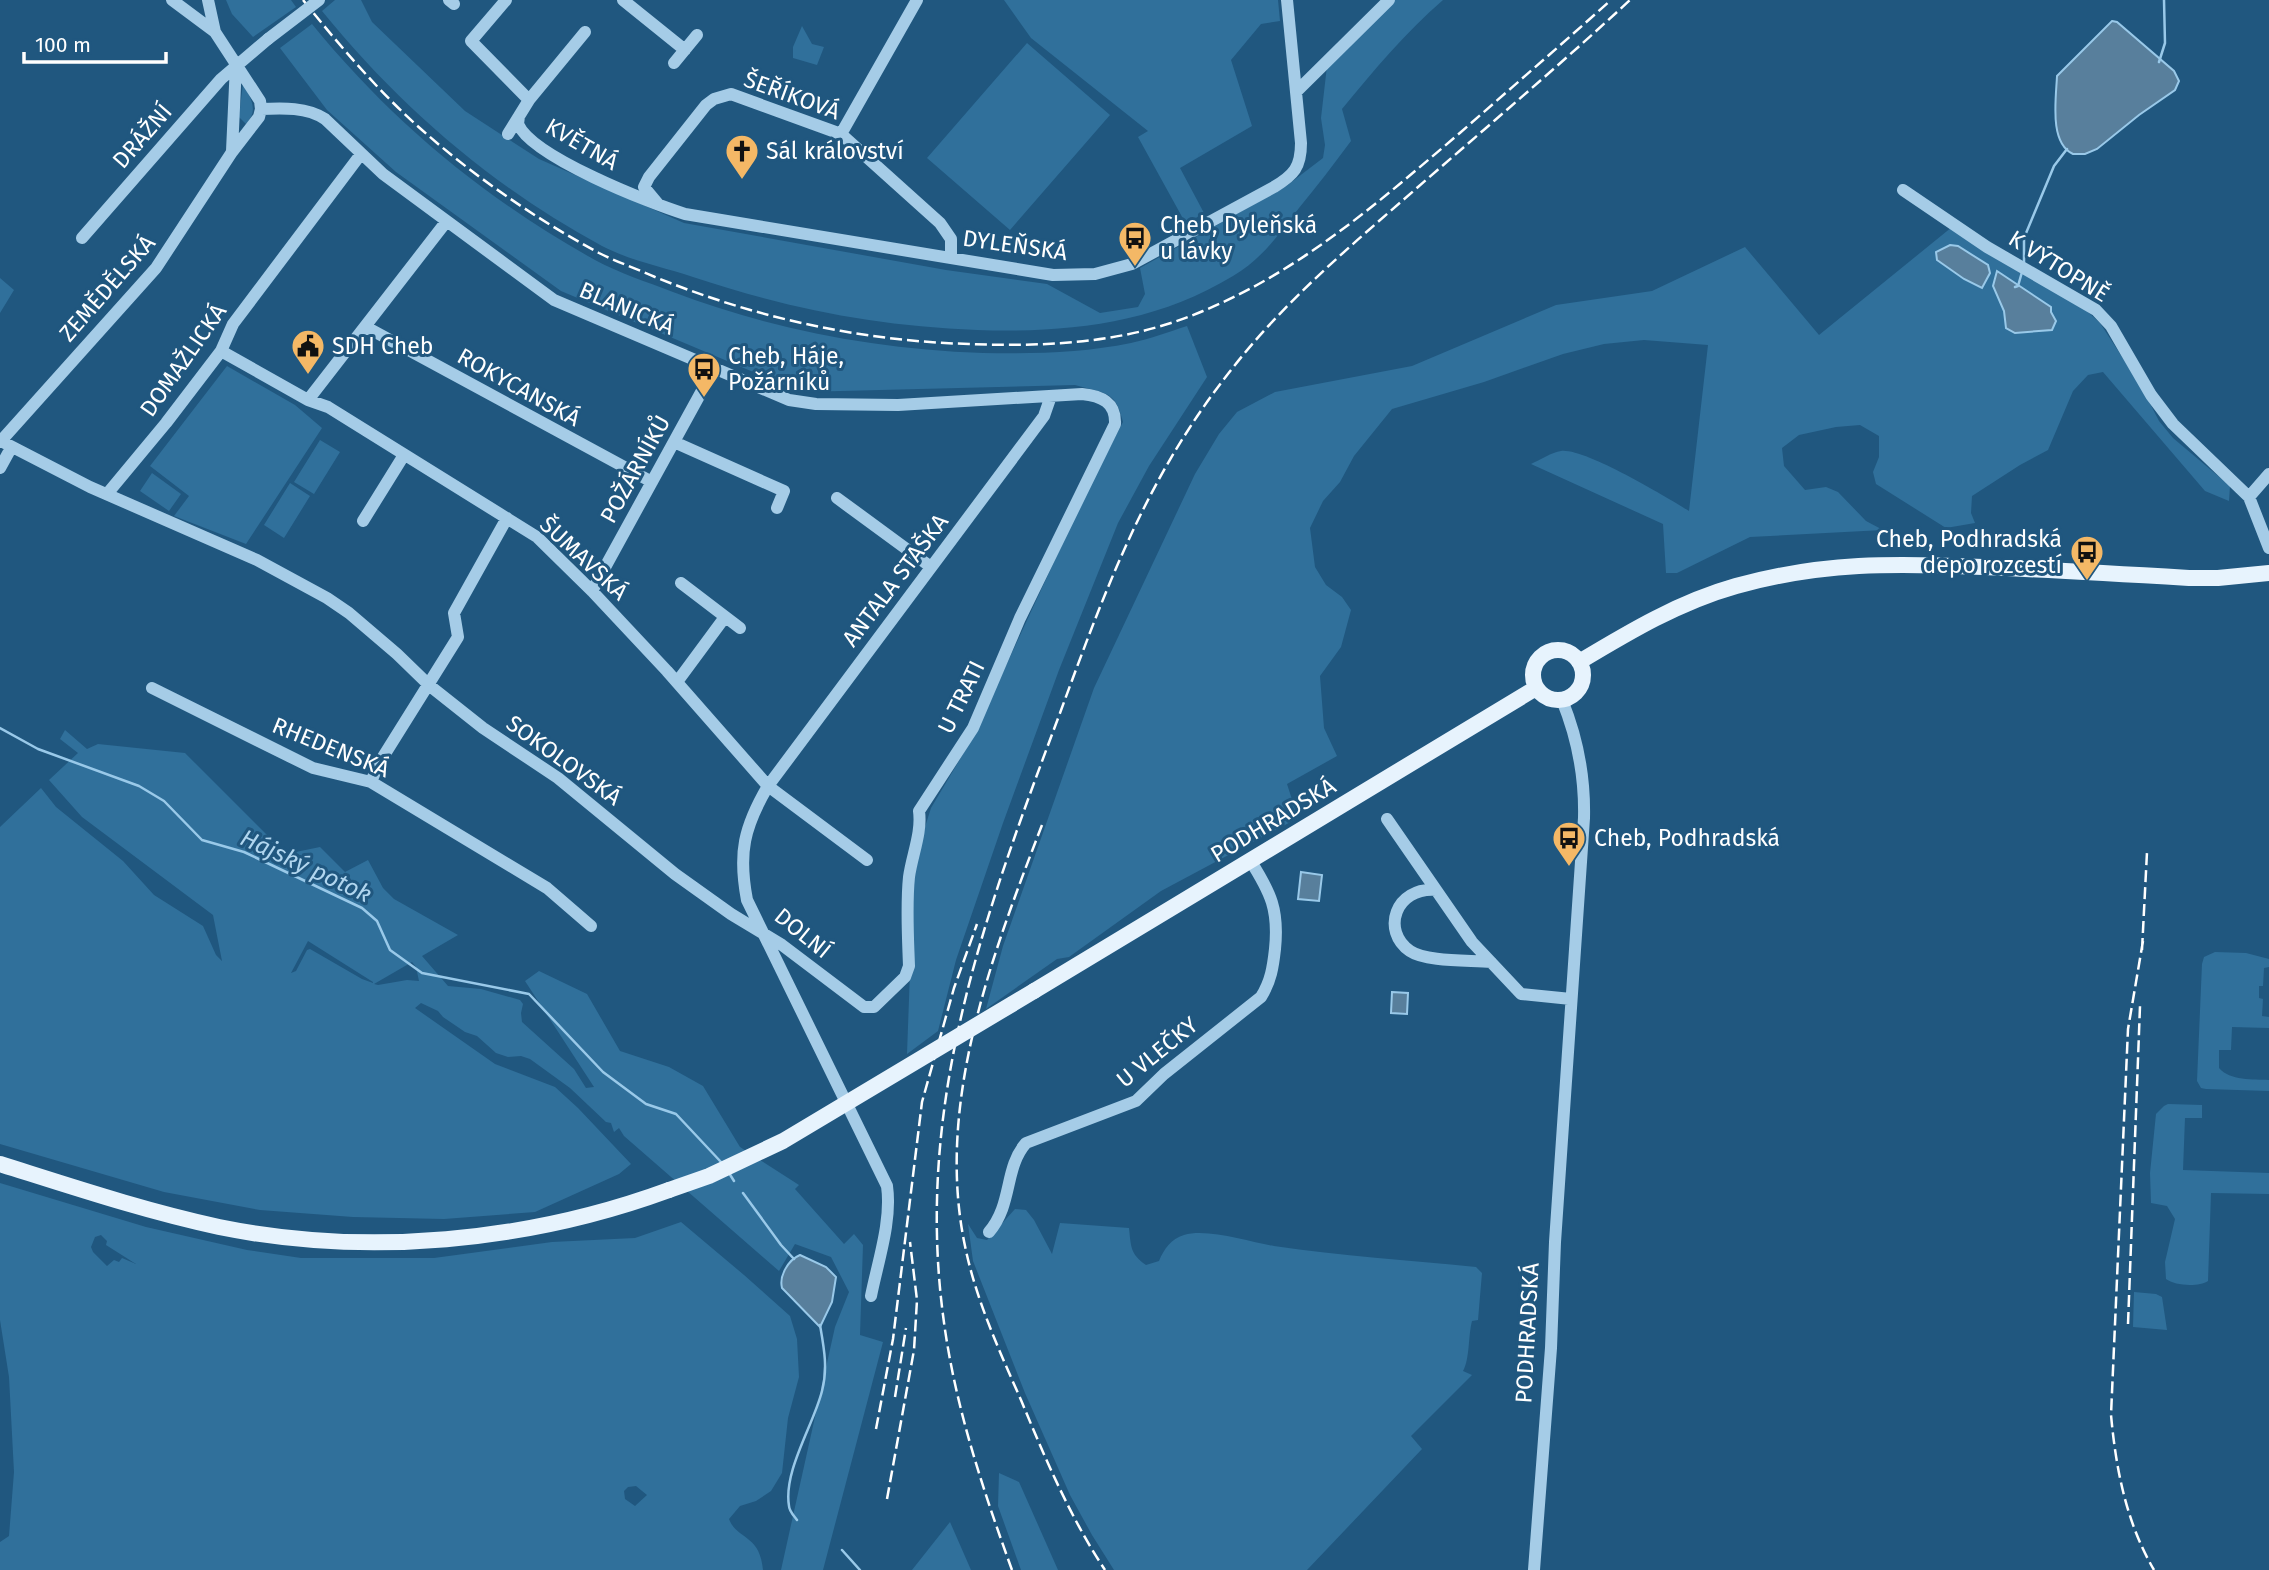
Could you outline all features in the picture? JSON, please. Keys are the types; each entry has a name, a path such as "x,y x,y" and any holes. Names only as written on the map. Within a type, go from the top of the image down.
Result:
{"main road":[{"path":"1579,662 1644,624 1713,594 1773,577 1827,567 1891,563 2189,578 2269,573"},
{"path":"1562,650 1572,654 1579,662 1583,672 1579,688 1572,695 1562,700 1547,698 1536,688 1534,668 1538,659 1546,653 1562,650"},
{"name":"PODHRADSKÁ","path":"0,1164 160,1213 222,1227 271,1235 342,1241 443,1239 528,1229 597,1214 669,1191 746,1160 783,1141 1536,688"}],"street":[{"path":"172,0 215,32 254,90 261,109"},
{"path":"208,0 215,32"},
{"name":"DRÁŽNÍ","path":"82,238 186,117 236,64 319,0"},
{"path":"506,0 471,41 529,100"},
{"path":"623,0 685,50"},
{"path":"841,134 917,0"},
{"name":"DYLEŇSKÁ","path":"660,206 685,214 1063,275 1095,274 1138,261 1274,187 1295,172 1300,165 1297,91 1287,0"},
{"path":"1297,91 1390,0"},
{"name":"KVĚTNÁ","path":"585,32 529,100 519,116 518,124 525,135 574,167 660,206"},
{"path":"674,63 697,35"},
{"path":"232,152 236,64"},
{"name":"ŠEŘÍKOVÁ","path":"629,194 644,187 706,105 723,95 741,96 841,134 940,223 951,239 951,258"},
{"name":"ZEMĚDĚLSKÁ","path":"0,468 4,444 156,268 232,152 259,117 261,109"},
{"name":"BLANICKÁ","path":"261,109 316,113 383,174 554,300 789,400 804,404 898,405 1094,395 1105,399 1111,406"},
{"path":"508,134 519,116"},
{"name":"DOMAŽLICKÁ","path":"107,494 221,351 233,324 360,154"},
{"path":"644,187 660,206"},
{"name":"K VÝTOPNĚ","path":"1903,190 1987,247 2096,310 2112,326 2151,395 2174,424 2249,497"},
{"path":"309,400 446,222"},
{"name":"ROKYCANSKÁ","path":"366,327 652,482"},
{"name":"ŠUMAVSKÁ","path":"221,351 309,400 328,407 537,537 677,682 768,786 867,860"},
{"name":"POŽÁRNÍKŮ","path":"592,591 715,367"},
{"name":"ANTALA STAŠKA","path":"768,786 1044,416 1051,396"},
{"name":"U TRATI","path":"874,1007 905,977 909,966 908,895 912,860 921,824 919,811 973,729 1020,618 1115,424 1111,406"},
{"path":"674,442 784,491 777,508"},
{"path":"4,444 107,494"},
{"path":"363,521 404,455"},
{"path":"2269,474 2249,497 2269,548"},
{"name":"SOKOLOVSKÁ","path":"107,494 257,560 327,598 388,645 430,686 484,728 558,778 675,874 731,914 760,930"},
{"path":"836,498 931,567"},
{"path":"372,782 379,765 458,638 454,613 507,518"},
{"path":"681,583 740,628"},
{"path":"677,682 725,617"},
{"name":"RHEDENSKÁ","path":"152,688 313,768 372,782 547,888 591,926"},
{"name":"PODHRADSKÁ","path":"1534,1570 1551,1348 1555,1242 1584,800 1578,748 1562,700"},
{"name":"DOLNÍ","path":"768,786 749,824 742,858 747,901 760,930 864,1007 874,1007"},
{"path":"1387,819 1472,942 1521,995 1571,999"},
{"name":"U VLEČKY","path":"989,1232 1004,1209 1018,1152 1026,1143 1136,1101 1164,1074 1261,996 1271,981 1278,926 1277,913 1272,897 1250,860"},
{"path":"1436,890 1418,891 1401,902 1396,920 1400,940 1418,956 1491,962"},
{"path":"760,930 887,1186 889,1201 872,1296"}],"shaded area":[{"path":"226,0 291,0 296,7 253,37 232,14"},
{"path":"335,0 361,0 372,22 465,111 539,159 684,223 946,270 1047,284 1100,313 1138,307 1145,294 1140,268 1285,187 1323,158 1325,145 1321,118 1327,66 1394,0 1443,0 1403,39 1342,109 1351,141 1277,236 1243,269 1203,292 1141,315 1077,327 1011,331 904,325 798,307 636,260 602,246 523,198 486,171 416,112 383,80 322,11"},
{"path":"1004,0 1278,0 1280,21 1261,24 1231,60 1252,126 1180,168 1204,213 1186,224 1138,137 1148,131 1031,38"},
{"path":"2112,21 2117,22 2174,71 2179,81 2175,90 2097,149 2085,154 2073,154 2065,148 2057,131 2057,76"},
{"path":"312,24 342,59 407,125 515,211 604,265 711,305 787,327 864,342 983,353 1094,349 1138,341 1187,326 1207,377 1149,466 1118,523 1059,670 1003,823 956,960 938,1031 907,1054 914,862 931,808 972,739 1092,480 1123,422 1116,404 1107,394 1075,385 801,392 561,291 396,172 327,110 280,48"},
{"path":"802,26 812,44 824,47 817,65 793,58 793,47"},
{"path":"1027,43 1110,115 1010,230 927,158"},
{"path":"243,83 253,109 246,124 239,117"},
{"path":"1952,227 2078,303 2100,323 2141,386 2159,421 2173,438 2230,486 2229,501 2205,491 2103,372 2088,375 2073,391 2048,450 1972,496 1971,513 1975,523 1946,528 1876,484 1873,472 1879,457 1879,436 1860,425 1836,427 1799,435 1782,448 1784,466 1805,490 1826,487 1838,492 1866,521 1883,530 1750,537 1677,573 1666,573 1663,524 1531,464 1550,454 1572,452 1606,465 1689,511 1708,345 1644,340 1604,344 1563,354 1484,382 1392,409 1354,456 1340,482 1323,501 1310,528 1315,567 1326,585 1342,597 1351,610 1341,647 1320,676 1324,728 1337,756 1287,784 1298,818 1161,891 1069,957 1057,959 986,1009 1003,946 1094,688 1195,474 1219,434 1237,412 1275,392 1412,366 1556,305 1652,291 1745,247 1819,335"},
{"path":"1950,245 1958,246 1988,265 1990,273 1982,288 1937,260 1936,252"},
{"path":"1997,271 2051,307 2056,321 2052,330 2015,333 2006,328 2004,311 1993,286"},
{"path":"0,278 14,290 0,313"},
{"path":"227,366 295,405 322,428 246,544 174,516 189,496 150,466"},
{"path":"320,440 340,452 314,494 294,482"},
{"path":"152,473 181,494 169,511 140,491"},
{"path":"290,483 310,496 284,538 264,525"},
{"path":"65,730 87,749 98,744 185,753 286,854 320,847 345,872 368,860 383,888 394,899 458,935 422,956 448,986 481,989 520,1000 523,1004 522,1022 574,1069 586,1088 594,1087 525,981 539,971 587,994 620,1051 669,1067 703,1086 740,1147 799,1185 795,1189 844,1244 854,1234 863,1245 860,1335 883,1342 823,1570 781,1570 835,1327 849,1292 831,1257 795,1244 779,1271 624,1136 619,1128 614,1132 611,1123 606,1122 570,1088 530,1059 496,1053 477,1036 465,1032 438,1011 421,1003 415,1008 495,1064 555,1087 631,1164 619,1174 535,1212 444,1219 353,1217 260,1210 164,1192 0,1144 0,827 41,788 56,807 123,861 154,895 203,926 216,955 222,961 213,915 82,817 49,780 78,753 60,739","holes":["308,941 373,982 373,983 310,949 296,971 291,973","412,962 419,981 374,984"]},
{"path":"1301,872 1322,875 1319,901 1298,899"},
{"path":"2215,952 2246,953 2269,959 2269,967 2264,968 2263,986 2259,986 2259,998 2263,999 2262,1016 2269,1017 2269,1028 2232,1027 2231,1050 2219,1050 2219,1068 2235,1077 2269,1080 2269,1091 2206,1089 2201,1088 2197,1081 2202,964 2204,957"},
{"path":"1392,992 1408,993 1407,1014 1391,1013"},
{"path":"2168,1104 2202,1105 2202,1118 2185,1118 2183,1170 2269,1173 2269,1194 2211,1193 2208,1281 2193,1285 2166,1279 2165,1262 2175,1219 2167,1206 2151,1203 2150,1173 2156,1114"},
{"path":"0,1183 146,1227 247,1250 301,1258 434,1258 552,1242 635,1238 681,1222 790,1316 797,1339 799,1377 788,1418 782,1473 771,1491 756,1501 740,1506 729,1519 737,1531 758,1550 763,1570 0,1570 0,1542 9,1536 14,1472 9,1377 0,1320","holes":["101,1235 107,1241 106,1245 136,1264 122,1258 119,1262 114,1260 107,1266 91,1247 95,1237","636,1486 647,1495 635,1506 625,1499 624,1491 628,1487"]},
{"path":"1015,1209 1026,1210 1052,1254 1060,1223 1129,1228 1134,1253 1146,1265 1159,1261 1168,1245 1175,1239 1194,1233 1205,1233 1274,1246 1476,1267 1482,1273 1478,1320 1472,1321 1463,1371 1472,1375 1411,1436 1422,1449 1307,1570 1114,1570 1070,1495 1025,1393 973,1261 968,1224 977,1238 987,1240"},
{"path":"800,1255 826,1267 836,1277 832,1302 820,1327 782,1288 785,1269"},
{"path":"2134,1292 2162,1297 2167,1330 2133,1327"},
{"path":"999,1473 1019,1482 1058,1570 1021,1570 998,1506"},
{"path":"950,1522 971,1570 912,1570"}],"waterway":[{"path":"2159,62 2165,43 2164,0"},
{"path":"2024,262 2024,238 2054,166 2067,149"},
{"path":"2015,287 2018,286 2022,272"},
{"name":"Hájský potok","path":"0,728 38,749 139,786 164,801 202,840 244,852 362,908 377,921 390,950 422,973 529,994 603,1072 646,1104 676,1114 721,1162"},
{"name":"Hájský potok","path":"729,1173 734,1181"},
{"name":"Hájský potok","path":"743,1193 794,1259"},
{"name":"Hájský potok","path":"797,1520 789,1508 788,1492 790,1478 824,1383 825,1358 820,1325"},
{"name":"Hájský potok","path":"842,1550 860,1570"}],"railway":[{"path":"303,0 375,84 442,147 507,196 599,253 693,292 809,325 889,338 999,345 1088,341 1146,330 1203,311 1274,275 1307,255 1370,208 1611,0"},
{"path":"1012,1570 970,1444 948,1348 937,1236 939,1158 948,1082 963,1008 983,934 1033,787 1095,620 1132,531 1154,489 1204,406 1255,340 1346,250 1630,0"},
{"path":"1042,825 1005,926 974,1031 963,1085 957,1139 958,1192 965,1246 975,1286 989,1324 1059,1487 1105,1570"},
{"path":"2142,950 2147,852"},
{"path":"876,1429 893,1339 922,1102 954,988 977,924"},
{"path":"2143,941 2128,1029 2111,1415 2116,1455 2129,1514 2154,1570"},
{"path":"2128,1324 2140,1006"},
{"path":"887,1499 914,1350 917,1300 910,1242"},
{"path":"895,1397 906,1328"}],"place":[{"name":"Sál království","path":"742,181"},
{"name":"Cheb, Dyleňská u lávky","path":"1135,268"},
{"name":"SDH Cheb","path":"308,376"},
{"name":"Cheb, Háje, Požárníků","path":"704,399"},
{"name":"Cheb, Podhradská depo rozcestí","path":"2087,582"},
{"name":"Cheb, Podhradská","path":"1569,868"}]}
